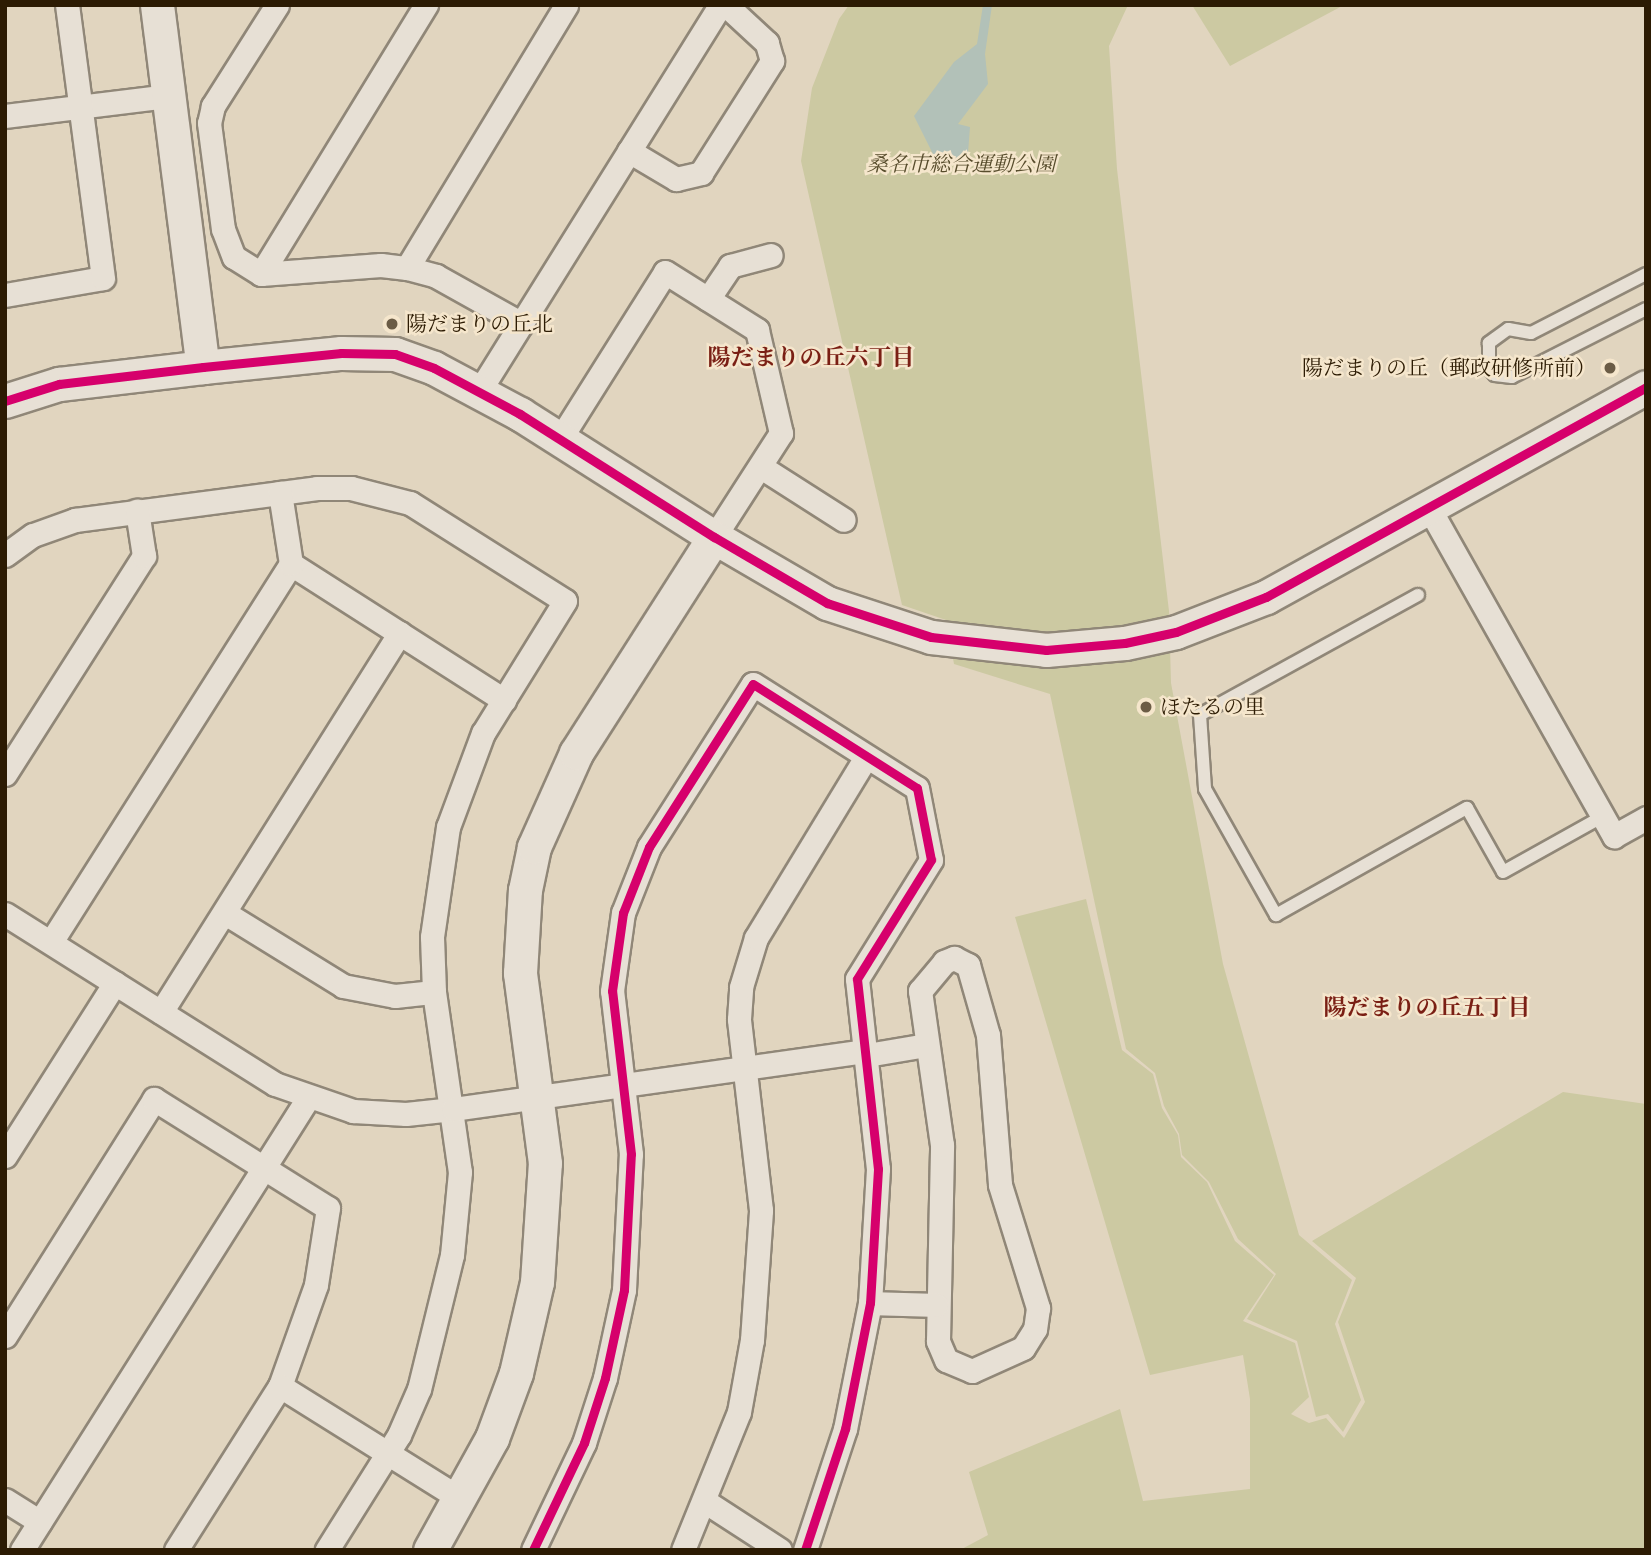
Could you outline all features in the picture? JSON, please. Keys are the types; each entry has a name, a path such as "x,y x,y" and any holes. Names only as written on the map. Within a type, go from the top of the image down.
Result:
{"street":[{"path":"5,295 103,278 67,5"},
{"path":"157,5 203,367"},
{"path":"277,5 213,106 209,123 228,246 244,267 261,274 381,265 407,268 436,276 522,324"},
{"path":"261,274 426,5"},
{"path":"407,268 566,5"},
{"path":"478,393 720,5"},
{"path":"629,151 676,179 701,173 772,61 767,43 726,5"},
{"path":"5,116 168,96"},
{"path":"708,299 730,266 771,255"},
{"path":"430,1550 461,1499 505,1407 532,1312 544,1208 539,1097 520,973 525,890 534,847 576,753 781,433 757,330 665,272 560,439"},
{"path":"5,401 59,384 203,367 373,351 413,359 560,439 797,588 857,616 981,646 1046,650 1125,643 1225,615 1266,597 1429,509 1646,387"},
{"path":"761,467 844,520"},
{"path":"5,555 53,526 137,511 335,487 398,498 565,601 503,700 473,755 448,827 433,909 434,992 453,1108 460,1172 449,1268 419,1390 388,1454 327,1550"},
{"path":"51,942 291,564 280,493"},
{"path":"1429,509 1614,836 1646,818"},
{"path":"5,774 144,556 137,511"},
{"path":"291,564 503,700"},
{"path":"161,1012 400,633"},
{"path":"533,1550 584,1443 618,1321 632,1180 612,990 618,934 630,890 649,847 752,684 916,788 931,860 858,979 878,1168 870,1303 845,1429 805,1550"},
{"path":"683,1550 706,1502 739,1412 752,1340 761,1210 739,1003 756,938 866,757"},
{"path":"225,913 343,986 395,996 434,992"},
{"path":"5,914 275,1084 308,1098 380,1114 624,1087 926,1045"},
{"path":"963,959 973,977 988,1035 1000,1185 1038,1308 1035,1329 1023,1348 972,1371 953,1366 941,1351 936,1306 943,1181 920,991 944,962 963,959"},
{"path":"5,1156 116,983"},
{"path":"22,1550 308,1098"},
{"path":"5,1336 154,1099 328,1208 316,1285 280,1386 176,1550"},
{"path":"870,1303 936,1306"},
{"path":"280,1386 461,1499"},
{"path":"5,1500 40,1522"},
{"path":"706,1502 780,1550"}],"lane":[{"path":"1646,274 1531,332 1508,329 1489,343 1489,368 1495,375 1512,377 1646,309"},
{"path":"1418,595 1200,715 1205,789 1276,915 1467,808 1503,872 1603,816"}],"green space":[{"name":"桑名市総合運動公園","path":"849,5 1128,5 1109,46 1117,169 1169,611 1171,683 1223,964 1299,1235 1352,1280 1335,1324 1361,1400 1343,1432 1328,1414 1316,1417 1297,1341 1247,1319 1276,1274 1238,1239 1209,1182 1182,1155 1179,1134 1164,1106 1155,1073 1126,1049 1050,694 954,664 946,620 902,605 801,161 812,88 839,19"},
{"path":"1192,5 1344,5 1230,66"},
{"path":"1086,899 1122,1050 1153,1074 1162,1108 1178,1135 1181,1157 1207,1182 1235,1241 1274,1275 1243,1321 1295,1343 1309,1397 1291,1414 1309,1423 1326,1418 1344,1438 1365,1402 1338,1322 1356,1278 1312,1241 1563,1092 1646,1104 1646,1550 960,1550 988,1535 969,1472 1120,1409 1143,1501 1250,1489 1250,1399 1243,1355 1150,1375 1015,917"}],"shaded area":[{"path":"983,5 992,5 985,54 988,84 958,124 970,127 968,153 952,165 935,158 914,116 954,62 977,44"}],"cycle path":[{"path":"5,401 59,384 341,353 395,354 434,368 520,414 714,537 827,603 931,637 1046,650 1125,643 1176,632 1266,597 1646,387"},
{"path":"533,1550 584,1443 605,1378 624,1290 631,1154 612,991 623,913 649,847 753,684 917,788 931,860 857,979 878,1169 870,1303 845,1429 805,1550"}],"place":[{"name":"陽だまりの丘北","path":"392,324"},
{"name":"陽だまりの丘（郵政研修所前）","path":"1610,368"},
{"name":"ほたるの里","path":"1146,707"}],"district":[{"name":"陽だまりの丘六丁目","path":"811,357"},
{"name":"陽だまりの丘五丁目","path":"1427,1007"}]}
